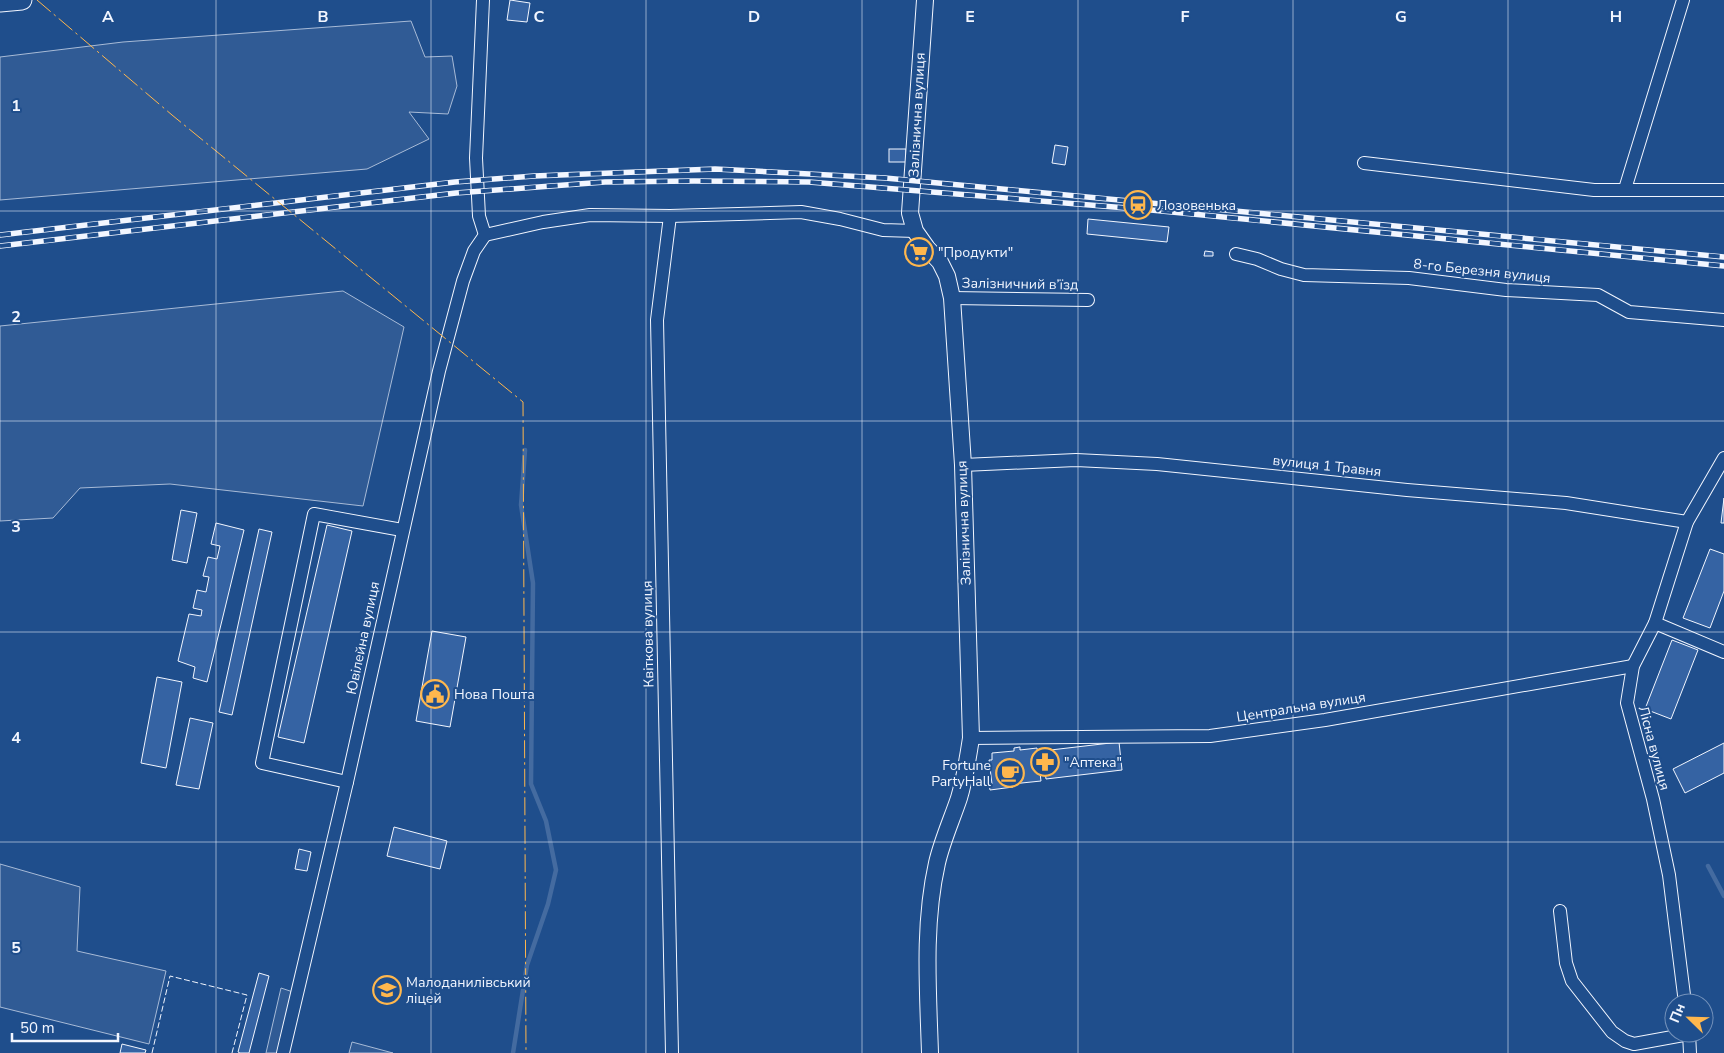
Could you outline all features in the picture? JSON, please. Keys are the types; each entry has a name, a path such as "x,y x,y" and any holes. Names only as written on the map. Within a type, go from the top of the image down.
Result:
{"main road":[{"path":"0,2 22,0"}],"street":[{"path":"483,0 476,158 479,216 485,235 543,222 590,215 670,216 801,212 840,219 883,230 915,231"},
{"name":"Залізнична вулиця","path":"925,0 910,213 915,231 940,262 947,276 952,298 963,465 971,738 959,796 938,863 931,903 928,955 930,1053"},
{"path":"1625,189 1683,0"},
{"path":"1364,163 1594,190 1724,190"},
{"name":"Квіткова вулиця","path":"670,216 657,320 672,1053"},
{"name":"Ювілейна вулиця","path":"283,1053 347,782 435,388 462,281 474,251 485,235"},
{"name":"8-го Березня вулиця","path":"1236,254 1257,258 1281,269 1304,275 1409,278 1506,290 1598,295 1629,312 1724,320"},
{"name":"Залізничний в’їзд","path":"952,298 1088,300"},
{"name":"Лісна вулиця","path":"1684,993 1669,875 1653,799 1627,703 1633,666 1655,623 1688,522 1724,458"},
{"name":"вулиця 1 Травня","path":"963,465 1076,460 1157,464 1407,490 1566,503 1688,522"},
{"path":"347,782 262,762 314,514 402,530"},
{"path":"1655,623 1724,652"},
{"name":"Центральна вулиця","path":"971,738 1210,736 1325,720 1633,666"},
{"path":"1560,911 1566,963 1572,981 1612,1032 1625,1041 1634,1044 1664,1038"}],"shaded area":[{"path":"411,21 425,57 452,56 457,86 448,114 409,112 429,139 367,169 0,200 0,57 123,42"},
{"path":"343,291 404,327 363,506 170,484 80,488 53,518 0,521 0,326"},
{"path":"0,864 80,887 77,951 166,971 149,1044 0,1007"},
{"path":"281,988 296,993 283,1053 266,1053"},
{"path":"352,1042 393,1053 349,1053"}],"building":[{"path":"510,0 530,3 527,22 507,20"},
{"path":"1055,145 1068,147 1065,165 1052,163"},
{"path":"889,149 906,149 906,162 889,162"},
{"path":"1088,219 1169,227 1167,242 1087,234"},
{"path":"1205,251 1213,252 1213,256 1204,256"},
{"path":"1724,498 1724,523 1721,523"},
{"path":"181,510 197,513 187,563 172,560"},
{"path":"216,523 244,530 207,682 193,678 195,667 178,661 189,614 201,616 202,610 193,608 197,590 206,592 209,577 203,576 208,557 217,559 220,546 211,544"},
{"path":"327,525 352,531 304,743 278,737"},
{"path":"259,529 272,532 232,715 219,712"},
{"path":"1710,549 1724,554 1724,591 1710,628 1683,618"},
{"path":"432,631 466,637 450,727 416,721"},
{"path":"1672,640 1698,650 1671,719 1645,709"},
{"path":"157,677 182,682 166,768 141,763"},
{"path":"190,718 213,723 199,789 176,785"},
{"path":"1119,742 1122,770 1046,779 1042,751"},
{"path":"1724,743 1724,773 1685,793 1673,769"},
{"path":"1020,747 1020,750 1037,748 1041,781 1012,784 1013,787 990,790 989,784 992,784 989,760 992,760 992,753 1014,751 1014,748"},
{"path":"394,827 447,841 440,869 387,856"},
{"path":"299,849 311,852 307,871 295,869"},
{"path":"259,973 269,976 249,1053 240,1053 238,1052"},
{"path":"122,1044 146,1050 145,1053 120,1053"}],"waterway":[{"path":"513,1053 527,965 548,904 556,870 546,821 531,784 533,583 521,505 525,450"},
{"path":"1708,866 1724,896"}],"railway":[{"path":"0,235 455,182 534,176 715,169 885,178 1724,257"},
{"path":"0,246 456,193 605,182 809,182 1151,210 1724,266"}],"fence":[{"path":"152,1053 170,976 247,995 232,1053"}],"power":[{"path":"37,0 172,115 523,402 526,1053"}],"place":[{"name":"Лозовенька","path":"1138,205"},
{"name":"\"Продукти\"","path":"919,252"},
{"name":"Нова Пошта","path":"435,694"},
{"name":"\"Аптека\"","path":"1045,762"},
{"name":"Fortune PartyHall","path":"1010,773"},
{"name":"Малоданилівський ліцей","path":"387,990"}]}
